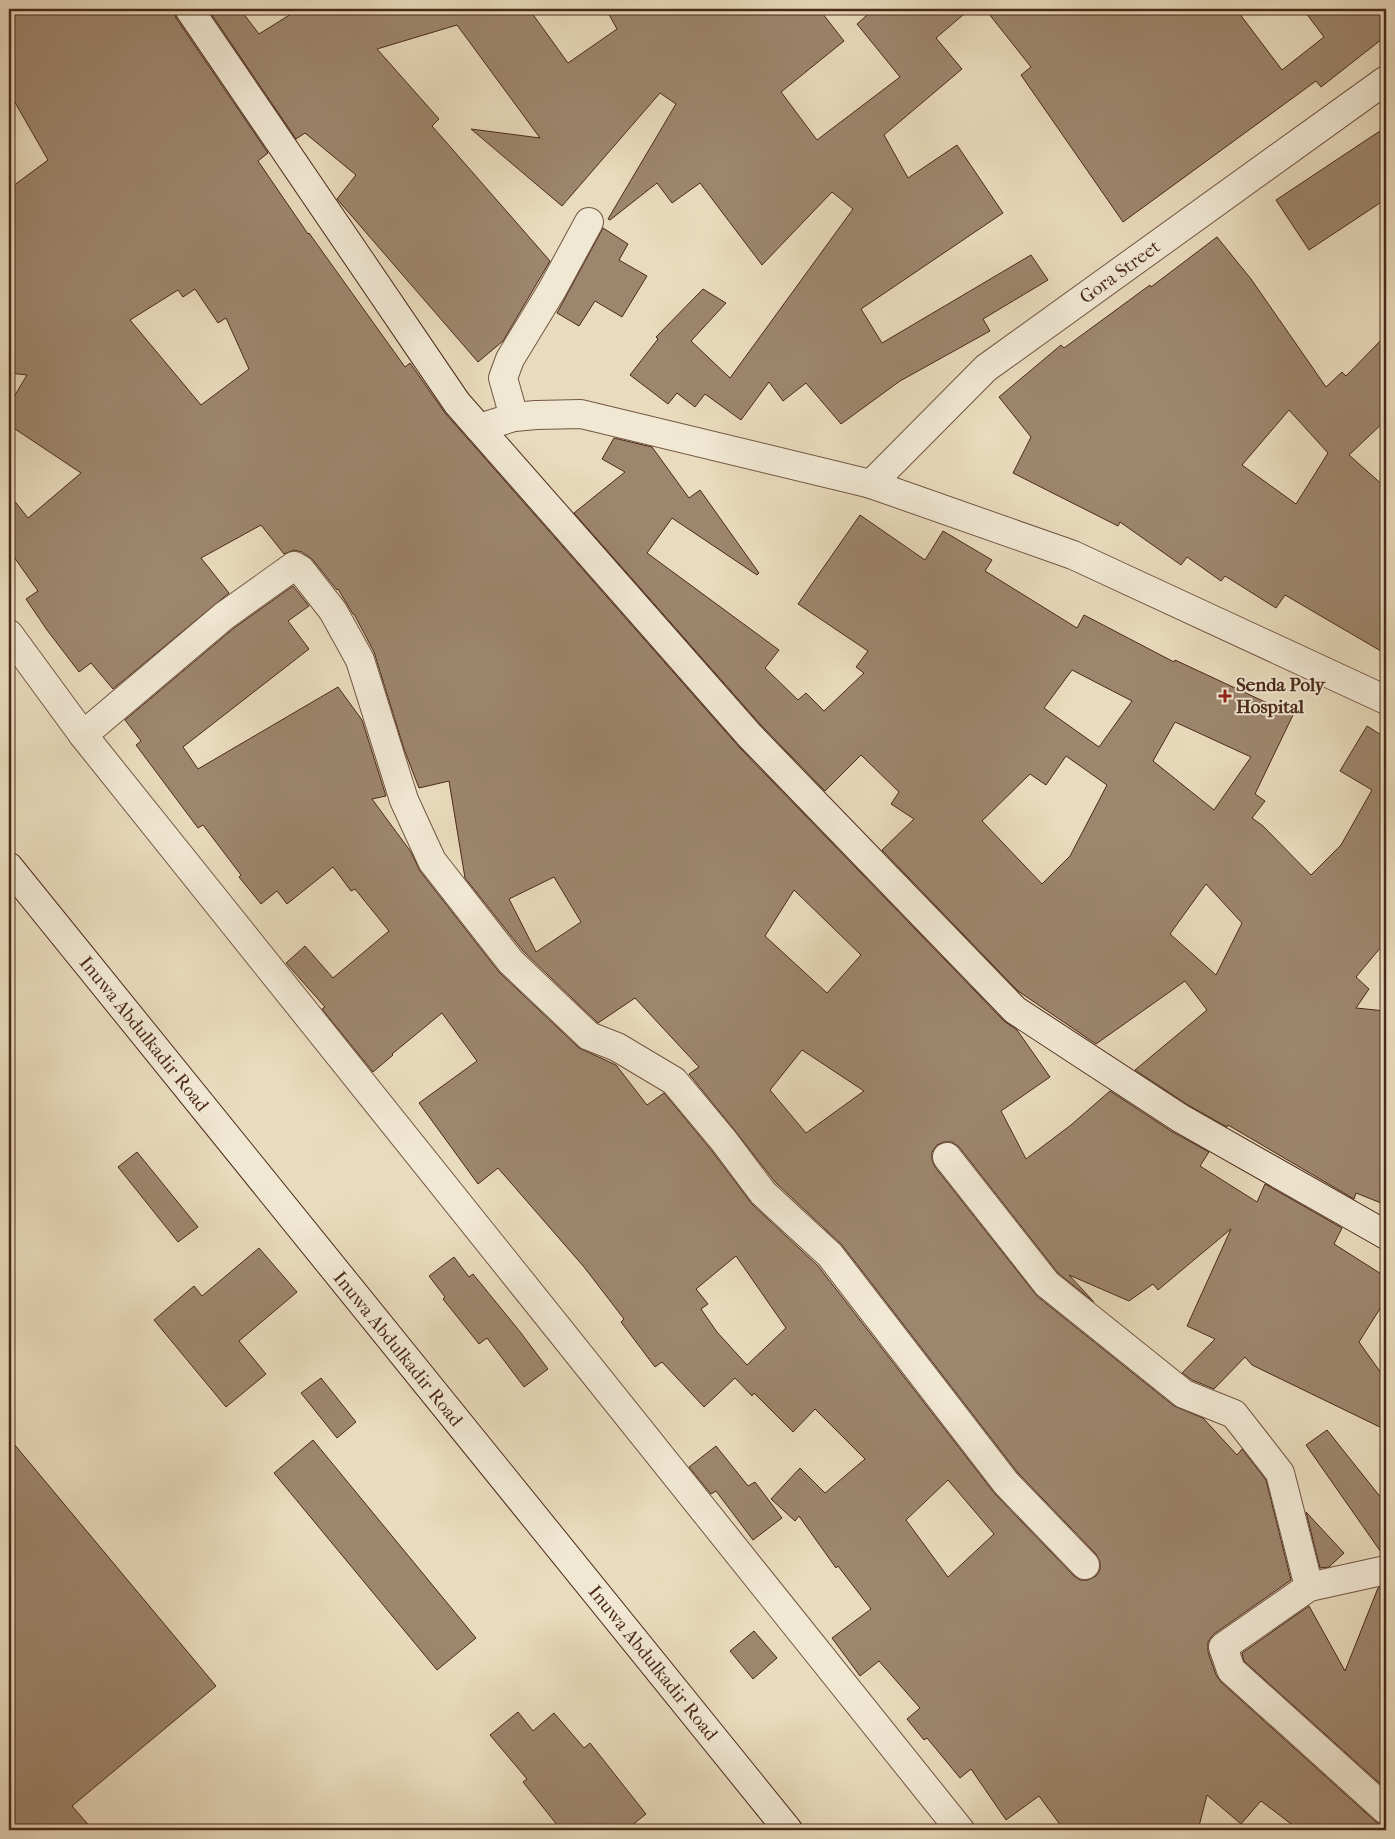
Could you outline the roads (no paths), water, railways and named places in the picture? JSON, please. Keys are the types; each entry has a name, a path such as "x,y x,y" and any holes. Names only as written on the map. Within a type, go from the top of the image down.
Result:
{"street":[{"path":"189,9 457,403 750,736 1015,1010 1180,1118 1386,1235"},
{"name":"Gora Street","path":"871,484 986,368 1386,80"},
{"path":"514,417 503,378 510,359 552,290 589,222"},
{"path":"479,428 514,417 581,414 871,484 1073,555 1386,700"},
{"path":"83,735 224,616 294,566 301,570 333,611 360,660 404,800 432,861 510,962 589,1036 617,1047 674,1082 724,1141 764,1193 830,1255 1006,1483 1085,1564"},
{"path":"9,634 83,735 960,1830"},
{"name":"Inuwa Abdulkadir Road","path":"9,867 788,1830"},
{"path":"947,1157 1047,1284 1184,1394 1234,1414 1280,1473 1309,1587"},
{"path":"1386,1570 1309,1587 1223,1647 1230,1670 1386,1810"}],"place":[{"name":"Senda Poly Hospital","path":"1225,696"}]}
